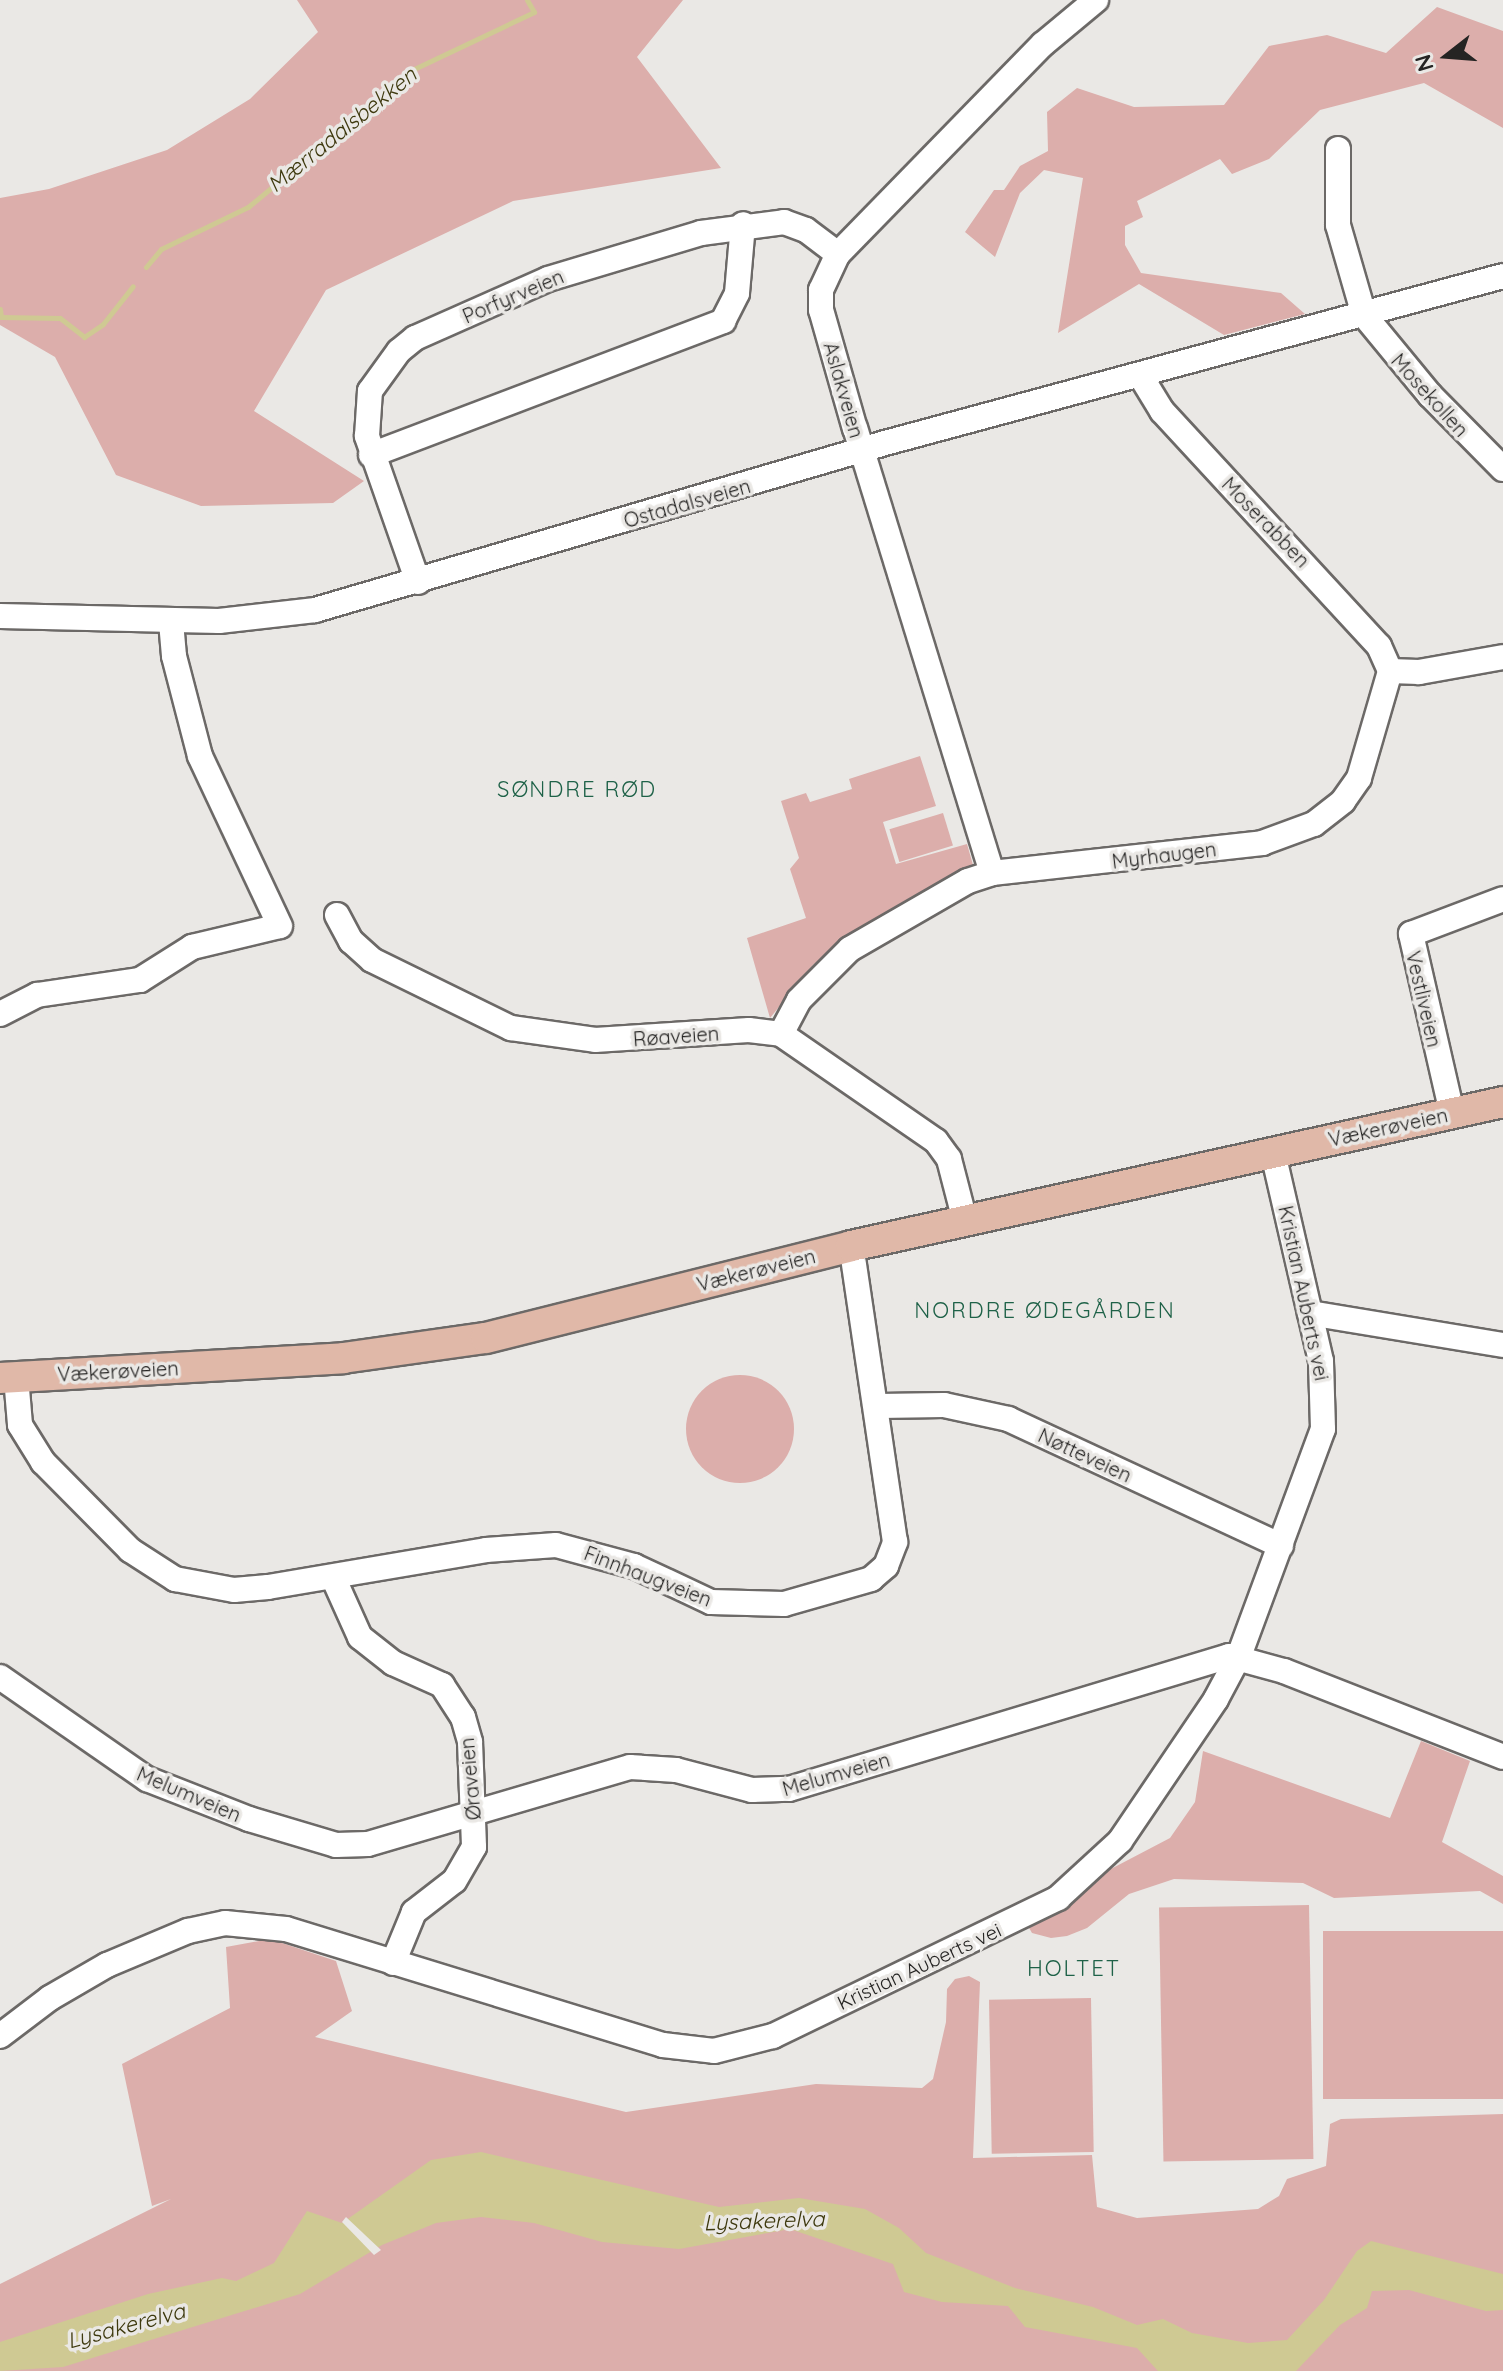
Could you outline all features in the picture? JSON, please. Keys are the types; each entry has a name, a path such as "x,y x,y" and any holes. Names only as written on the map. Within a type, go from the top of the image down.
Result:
{"main road":[{"name":"Vækerøveien","path":"8,1377 298,1361 440,1346 965,1221 1503,1102"}],"street":[{"name":"Aslakveien","path":"992,873 821,310 823,282 838,254 1043,44 1096,0"},
{"path":"1338,149 1338,225 1364,315"},
{"name":"Porfyrveien","path":"418,582 371,455 365,421 370,391 386,364 415,338 548,279 743,224 771,220 795,224 838,254"},
{"path":"371,455 723,321 737,293 743,224"},
{"name":"Ostadalsveien","path":"0,616 171,621 292,615 418,582 862,450 1503,276"},
{"name":"Mosekollen","path":"1364,315 1430,395 1503,469"},
{"name":"Moserabben","path":"1140,375 1162,411 1379,646 1390,671"},
{"path":"0,1014 37,995 140,980 192,947 280,926 200,756 174,656 171,621"},
{"path":"1390,671 1419,672 1503,657"},
{"name":"Myrhaugen","path":"781,1034 799,1000 850,949 947,892 992,873 1262,843 1296,834 1333,810 1355,786 1390,671"},
{"name":"Vestliveien","path":"1452,1113 1411,934 1503,899"},
{"name":"Røaveien","path":"337,915 351,941 372,960 511,1028 595,1040 749,1030 781,1034 936,1141 949,1159 965,1221"},
{"name":"Kristian Auberts vei","path":"0,2036 50,1998 107,1965 188,1931 225,1923 286,1929 663,2045 714,2051 773,2036 1025,1916 1081,1882 1129,1829 1194,1738 1239,1656 1323,1429 1325,1388 1273,1153"},
{"name":"Finnhaugveien","path":"8,1377 30,1444 99,1521 150,1566 175,1579 234,1590 333,1577 486,1550 556,1545 634,1566 693,1595 731,1606 784,1604 861,1583 886,1566 895,1542 879,1406 854,1263"},
{"path":"1310,1313 1503,1345"},
{"name":"Nøtteveien","path":"879,1406 944,1405 1008,1419 1281,1546"},
{"name":"Øraveien","path":"333,1577 360,1637 393,1663 429,1676 453,1699 470,1742 474,1847 466,1866 414,1912 393,1963"},
{"name":"Melumveien","path":"0,1677 147,1779 304,1837 336,1845 368,1844 630,1767 676,1770 752,1790 789,1789 1202,1660 1239,1656 1503,1757"}],"shaded area":[{"path":"297,0 683,0 637,57 721,168 513,201 326,290 254,411 364,481 333,503 201,506 116,475 55,357 0,325 0,198 49,189 167,150 250,99 318,32"},
{"path":"1437,7 1503,31 1503,128 1424,83 1320,110 1269,159 1232,174 1220,159 1137,201 1143,217 1125,226 1125,245 1141,273 1281,293 1305,314 1224,335 1139,284 1058,333 1083,178 1044,170 1020,193 995,257 965,232 994,190 1004,190 1020,166 1048,151 1047,112 1077,88 1134,107 1224,105 1269,46 1327,35 1386,53"},
{"path":"920,756 936,806 883,822 896,864 967,844 975,872 848,937 813,965 770,1018 747,938 806,918 790,869 799,858 781,801 806,793 810,802 852,789 849,779"},
{"path":"943,813 953,846 899,862 889,829"},
{"path":"740,1375 761,1379 778,1391 790,1408 794,1429 790,1450 778,1467 761,1479 740,1483 719,1479 702,1467 690,1450 686,1429 690,1408 702,1391 719,1379"},
{"path":"1421,1741 1470,1761 1442,1842 1503,1876 1503,1904 1480,1891 1334,1898 1303,1883 1174,1879 1129,1894 1087,1928 1067,1936 1051,1938 1032,1933 1028,1926 1107,1871 1170,1838 1195,1802 1203,1751 1390,1818"},
{"path":"1309,1905 1313,2159 1163,2162 1159,1908"},
{"path":"1323,1931 1503,1931 1503,2099 1323,2099"},
{"path":"270,1939 336,1961 352,2011 315,2037 626,2112 816,2084 922,2088 933,2079 946,2022 947,1989 955,1979 969,1976 980,1982 973,2158 1092,2155 1097,2207 1137,2218 1258,2209 1279,2196 1287,2179 1326,2166 1330,2124 1341,2119 1503,2114 1503,2371 0,2371 0,2284 171,2199 152,2206 122,2064 230,2008 226,1947"},
{"path":"1091,1998 1094,2152 992,2154 989,2000"}],"water":[{"name":"Lysakerelva","path":"481,2152 719,2207 799,2198 865,2209 899,2228 926,2253 1015,2288 1093,2307 1137,2325 1163,2319 1192,2333 1248,2343 1287,2340 1324,2300 1357,2251 1371,2241 1503,2274 1503,2310 1486,2311 1409,2290 1372,2291 1367,2308 1340,2325 1296,2371 1158,2371 1137,2348 1025,2327 1008,2306 942,2302 904,2292 893,2264 790,2229 679,2249 602,2242 534,2223 481,2217 436,2223 382,2245 300,2294 63,2367 0,2371 0,2342 148,2294 222,2278 236,2281 274,2263 307,2211 342,2223 431,2160"}],"pier":[{"path":"346,2217 381,2250 374,2255 342,2222"}],"waterway":[{"name":"Mærradalsbekken","path":"146,267 161,249 248,207 414,69 534,12 527,0"},
{"name":"Mærradalsbekken","path":"0,309 1,317 60,318 84,337 103,324 133,286"}],"district":[{"name":"SØNDRE RØD","path":"577,790"},
{"name":"NORDRE ØDEGÅRDEN","path":"1045,1311"},
{"name":"HOLTET","path":"1074,1969"}]}
